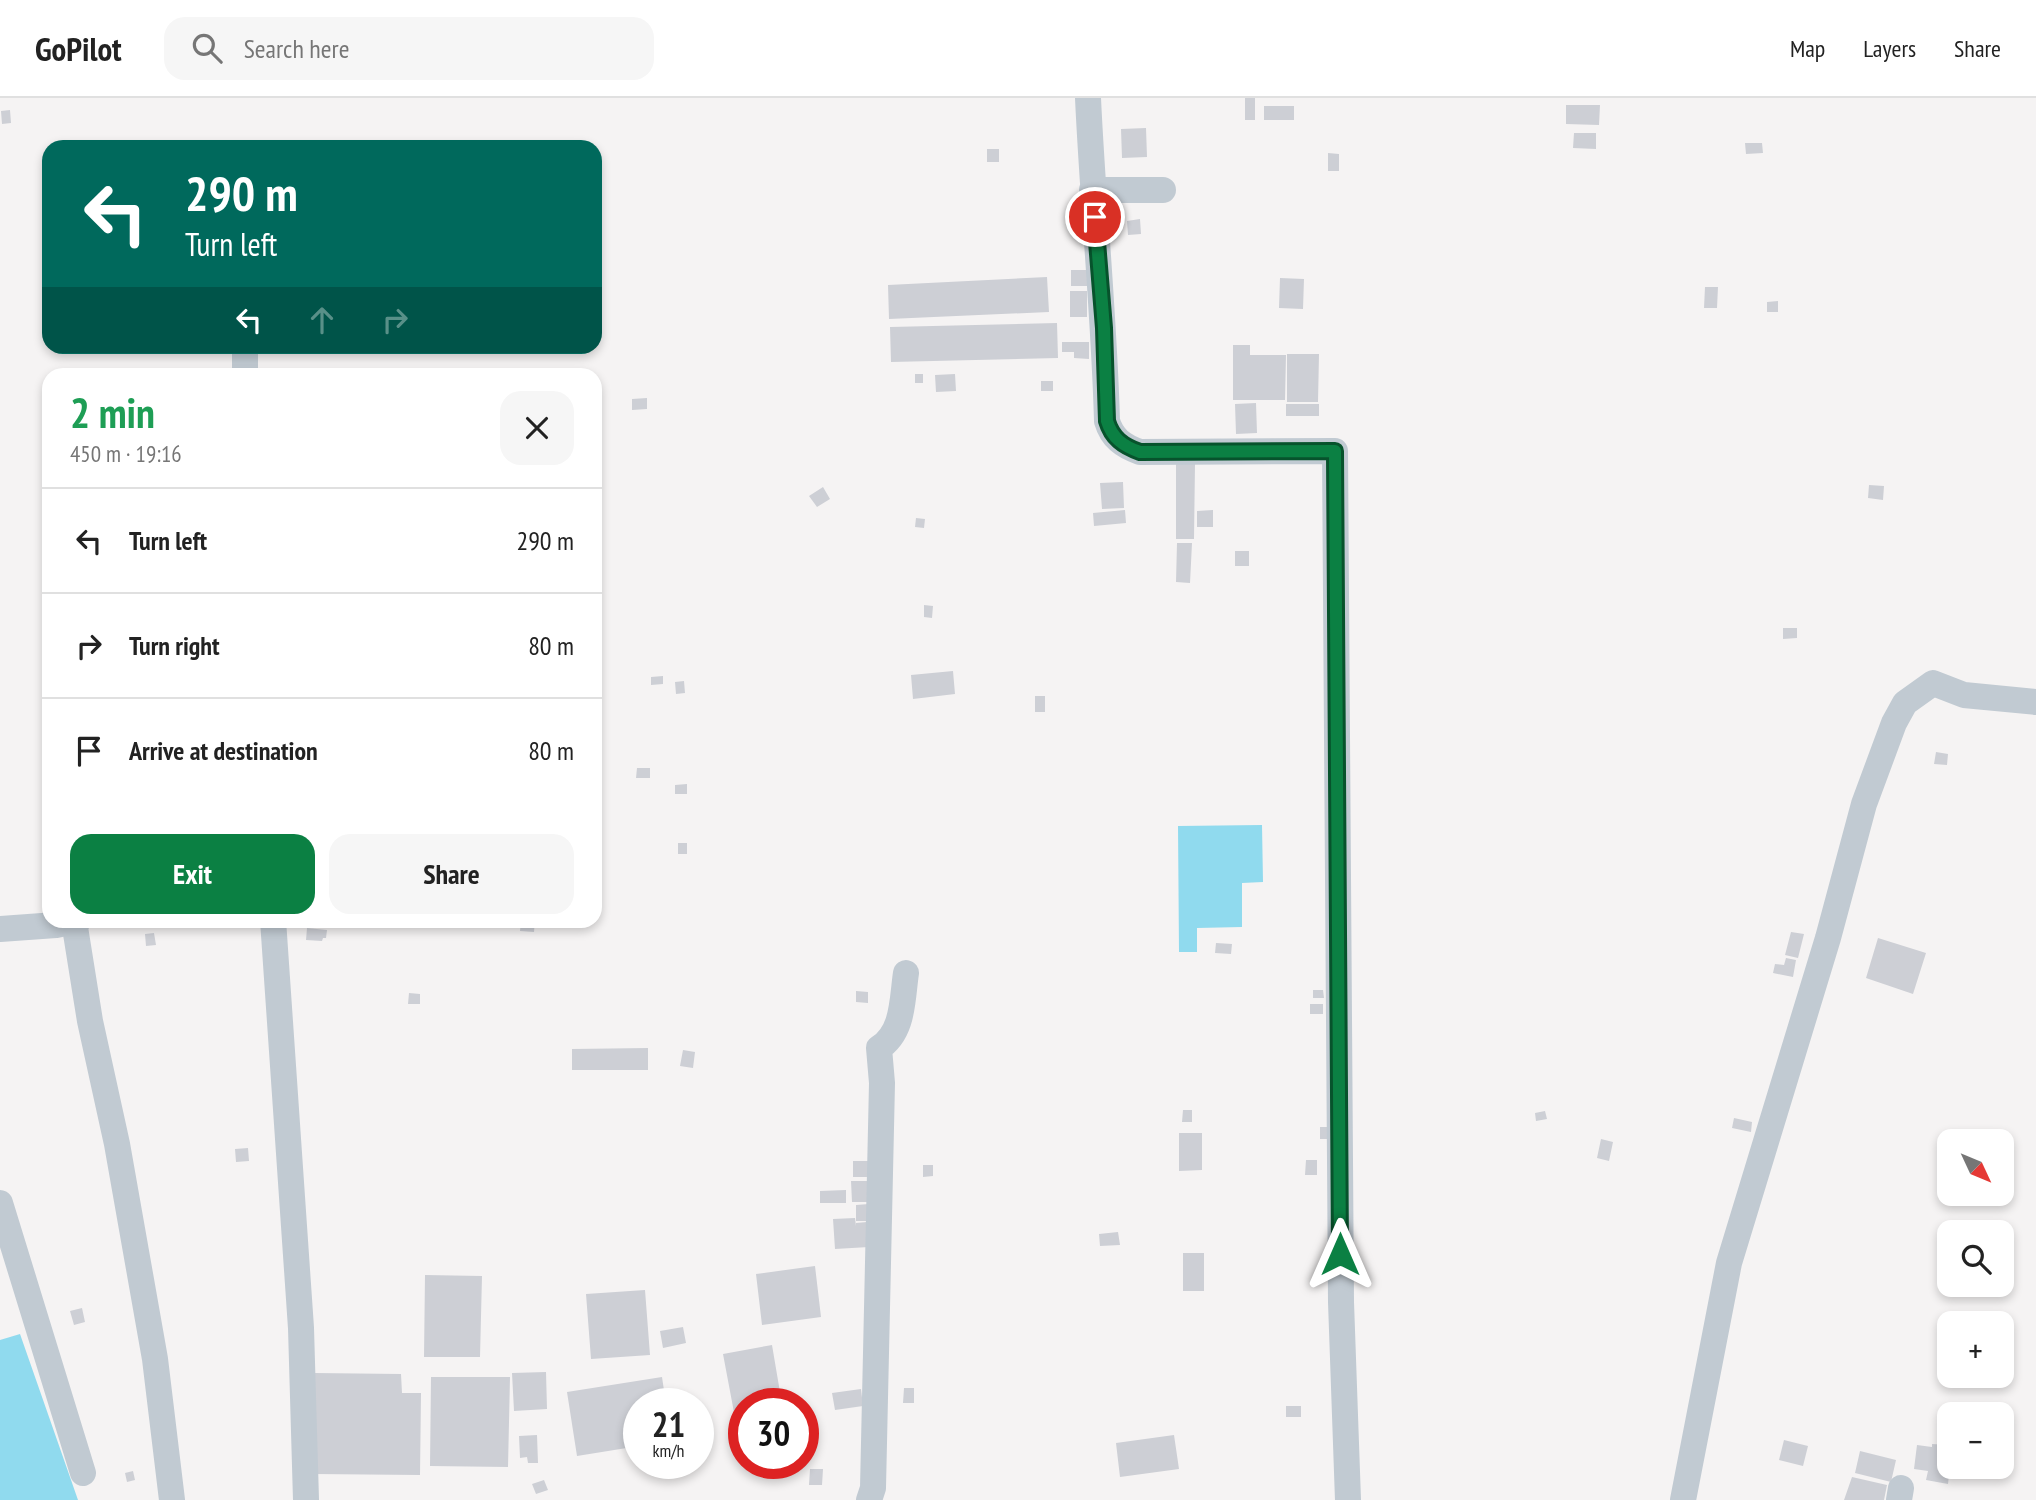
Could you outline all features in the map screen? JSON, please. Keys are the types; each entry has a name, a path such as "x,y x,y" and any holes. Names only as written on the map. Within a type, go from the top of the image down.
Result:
{"street":[{"path":"1088,98 1104,328 1107,421 1110,433 1128,448 1140,452 1335,451 1340,1302 1348,1500"},
{"path":"1093,190 1163,190"},
{"path":"1682,1500 1729,1263 1828,938 1864,804 1894,723 1905,703 1933,683 1964,695 2036,702"},
{"path":"0,929 42,926"},
{"path":"77,928 90,1021 117,1143 153,1345 172,1500"},
{"path":"274,928 301,1328 306,1500"},
{"path":"869,1500 873,1488 874,1446 882,1083 879,1048 891,1041 898,1025 906,972"},
{"path":"0,1203 83,1474"}],"water":[{"path":"1262,825 1263,882 1242,883 1242,927 1197,928 1197,952 1179,952 1178,826"},
{"path":"20,1334 78,1500 0,1500 0,1340"}],"building":[{"path":"1245,98 1255,98 1255,120 1245,120"},
{"path":"1566,105 1600,105 1599,125 1566,124"},
{"path":"1264,106 1294,106 1294,120 1264,120"},
{"path":"10,110 11,123 2,124 1,111"},
{"path":"1146,128 1147,157 1122,158 1121,129"},
{"path":"1574,133 1596,133 1596,149 1573,148"},
{"path":"1745,143 1762,143 1763,153 1746,154"},
{"path":"987,149 999,149 999,162 987,162"},
{"path":"1328,153 1339,154 1339,171 1328,171"},
{"path":"1140,219 1141,234 1128,235 1127,221"},
{"path":"1071,270 1087,270 1088,286 1071,286"},
{"path":"1047,277 1049,312 889,319 888,285"},
{"path":"1280,278 1304,279 1303,309 1279,308"},
{"path":"1705,287 1718,287 1717,308 1704,308"},
{"path":"1070,291 1087,291 1087,317 1070,317"},
{"path":"1778,301 1778,312 1767,312 1767,302"},
{"path":"1057,323 1058,358 891,362 890,327"},
{"path":"1062,342 1089,342 1089,359 1074,358 1074,352 1062,352"},
{"path":"1233,345 1250,345 1250,355 1286,355 1285,400 1233,400"},
{"path":"1287,354 1319,354 1318,402 1287,402"},
{"path":"915,374 923,374 923,383 915,383"},
{"path":"955,374 956,391 936,392 935,375"},
{"path":"1041,381 1053,381 1053,391 1041,391"},
{"path":"647,398 647,409 632,410 632,399"},
{"path":"1256,403 1257,433 1236,434 1235,404"},
{"path":"1286,404 1319,404 1319,416 1286,416"},
{"path":"1176,464 1195,464 1194,539 1176,539"},
{"path":"1123,482 1124,508 1102,509 1100,483"},
{"path":"1869,485 1884,486 1883,500 1868,498"},
{"path":"823,487 830,499 817,507 809,496"},
{"path":"1125,510 1126,523 1094,526 1093,513"},
{"path":"1213,510 1213,527 1197,527 1197,511"},
{"path":"916,518 925,519 924,528 915,527"},
{"path":"1177,543 1192,543 1190,583 1176,582"},
{"path":"1235,551 1249,551 1249,566 1235,566"},
{"path":"924,605 933,606 932,618 924,617"},
{"path":"1783,628 1797,628 1797,638 1783,639"},
{"path":"953,671 955,694 913,699 911,675"},
{"path":"663,676 663,684 651,685 651,677"},
{"path":"684,681 685,693 676,694 675,682"},
{"path":"1035,696 1045,696 1045,712 1035,712"},
{"path":"1936,752 1948,754 1947,765 1934,764"},
{"path":"637,768 650,768 650,778 636,778"},
{"path":"687,784 687,794 675,794 675,785"},
{"path":"678,843 687,843 687,854 678,854"},
{"path":"307,928 327,930 326,938 322,941 306,940"},
{"path":"520,928 534,928 534,932 520,931"},
{"path":"1791,932 1804,934 1798,958 1785,955"},
{"path":"154,933 156,945 146,946 145,934"},
{"path":"1878,938 1926,953 1913,994 1866,978"},
{"path":"1216,943 1232,944 1231,954 1215,953"},
{"path":"1786,958 1796,960 1793,977 1773,973 1775,964 1784,965"},
{"path":"1313,990 1323,990 1324,998 1313,998"},
{"path":"856,991 868,992 868,1003 856,1002"},
{"path":"409,993 420,994 420,1004 408,1004"},
{"path":"1310,1004 1323,1004 1323,1014 1310,1014"},
{"path":"648,1048 648,1070 572,1070 572,1049"},
{"path":"683,1050 695,1052 693,1068 680,1066"},
{"path":"1183,1110 1192,1110 1192,1122 1182,1122"},
{"path":"1545,1111 1547,1119 1536,1121 1535,1113"},
{"path":"1734,1118 1752,1122 1751,1132 1732,1128"},
{"path":"1320,1127 1327,1127 1327,1139 1320,1139"},
{"path":"1179,1133 1202,1133 1202,1170 1179,1171"},
{"path":"1601,1139 1613,1142 1609,1161 1597,1158"},
{"path":"248,1148 249,1161 236,1162 235,1149"},
{"path":"1306,1160 1317,1160 1317,1175 1305,1175"},
{"path":"853,1161 868,1161 868,1177 853,1177"},
{"path":"923,1165 933,1165 933,1176 923,1177"},
{"path":"851,1181 869,1181 869,1202 852,1202"},
{"path":"846,1190 846,1203 820,1203 820,1191"},
{"path":"869,1204 870,1221 856,1221 856,1205"},
{"path":"855,1218 856,1226 856,1223 867,1222 869,1247 835,1249 833,1219"},
{"path":"1118,1232 1120,1245 1100,1246 1099,1234"},
{"path":"1183,1253 1204,1253 1204,1291 1183,1291"},
{"path":"815,1266 821,1317 762,1325 756,1274"},
{"path":"425,1275 482,1276 480,1357 424,1357"},
{"path":"645,1290 650,1355 591,1359 586,1294"},
{"path":"82,1308 85,1322 74,1325 70,1311"},
{"path":"683,1327 686,1343 663,1348 660,1331"},
{"path":"772,1345 779,1388 729,1388 723,1354"},
{"path":"546,1372 547,1409 514,1411 512,1373"},
{"path":"314,1373 401,1374 402,1393 421,1393 420,1475 313,1474"},
{"path":"431,1377 510,1377 508,1467 430,1466"},
{"path":"662,1377 664,1388 623,1388 623,1449 577,1456 567,1392"},
{"path":"904,1388 914,1388 914,1403 903,1403"},
{"path":"861,1389 863,1406 835,1410 832,1393"},
{"path":"1286,1406 1301,1406 1301,1417 1286,1417"},
{"path":"537,1435 538,1463 528,1463 527,1457 520,1458 519,1436"},
{"path":"1174,1435 1179,1469 1120,1477 1116,1443"},
{"path":"1784,1440 1808,1446 1803,1466 1779,1460"},
{"path":"1932,1444 1937,1444 1937,1479 1949,1479 1948,1484 1926,1480 1928,1471 1914,1469 1917,1445 1932,1447"},
{"path":"1860,1451 1896,1460 1891,1482 1855,1473"},
{"path":"819,1469 823,1469 822,1485 809,1485 809,1479 819,1479"},
{"path":"133,1471 135,1480 127,1482 125,1473"},
{"path":"1852,1477 1887,1485 1884,1500 1844,1500"},
{"path":"544,1480 548,1490 536,1494 532,1484"}],"route":[{"path":"1095,217 1104,328 1107,421 1110,433 1116,439 1128,448 1140,452 1335,451 1340,1254"}]}
